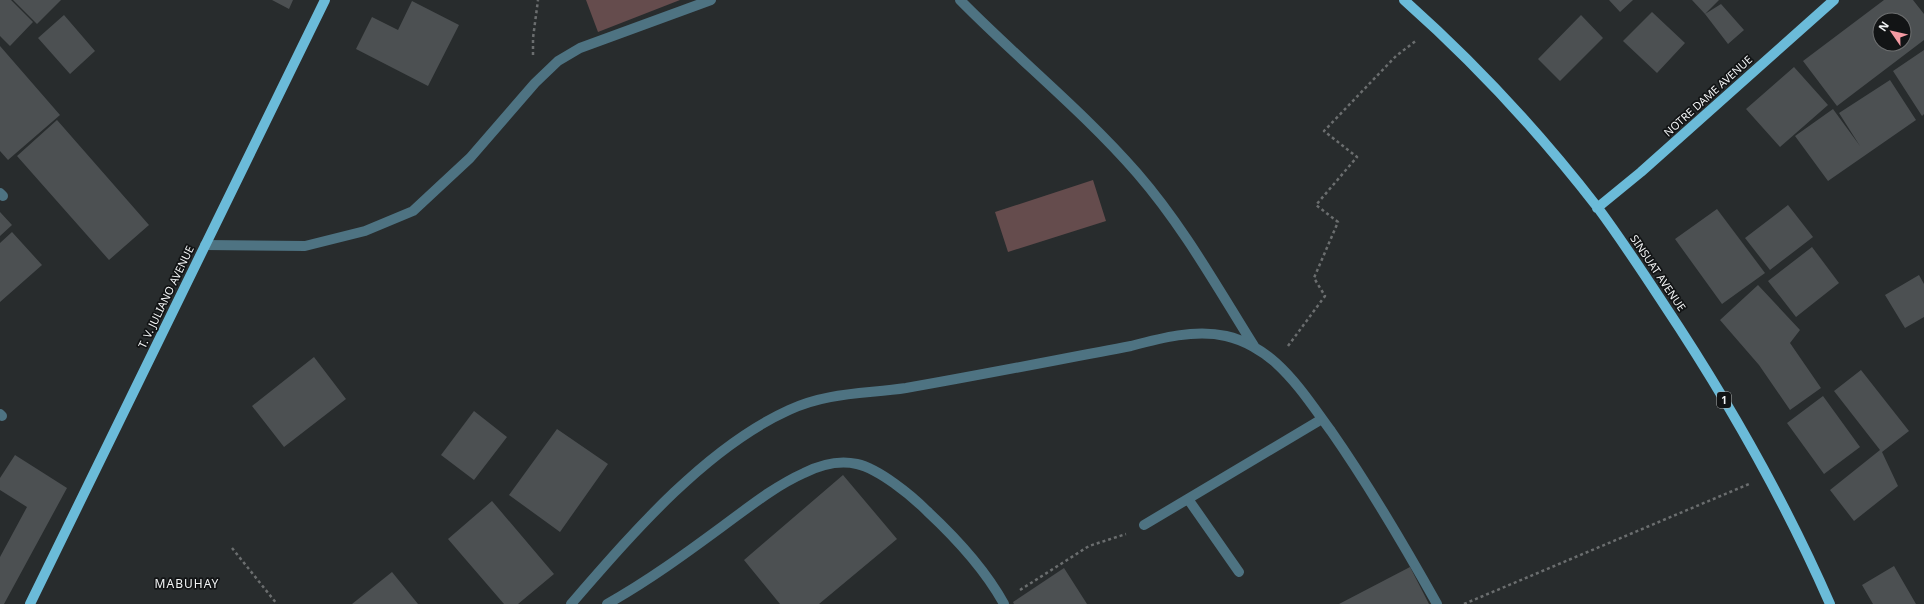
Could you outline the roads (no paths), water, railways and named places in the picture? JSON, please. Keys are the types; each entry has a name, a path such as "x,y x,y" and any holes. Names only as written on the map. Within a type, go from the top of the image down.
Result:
{"main road":[{"name":"T. V. JULIANO AVENUE","path":"30,604 325,0"},
{"name":"SINSUAT AVENUE","path":"1404,0 1434,26 1527,124 1552,152 1597,208 1629,251 1699,356 1767,476 1815,570 1830,604"},
{"name":"NOTRE DAME AVENUE","path":"1597,208 1651,163 1834,0"}],"street":[{"path":"205,245 305,246 365,231 413,211 470,158 535,83 558,61 580,48 711,0"},
{"path":"960,0 1095,129 1137,173 1176,222 1254,346"},
{"path":"572,604 620,547 685,482 742,436 790,409 840,394 903,388 1131,346 1163,338 1200,334 1227,336 1254,346 1276,362 1295,381 1358,470 1390,521 1437,604"},
{"path":"1144,525 1322,419"},
{"path":"608,604 637,587 777,489 804,472 831,463 857,464 884,477 915,498 952,534 974,561 1004,604"},
{"path":"1188,499 1239,572"}],"district":[{"name":"MABUHAY","path":"187,584"}]}
